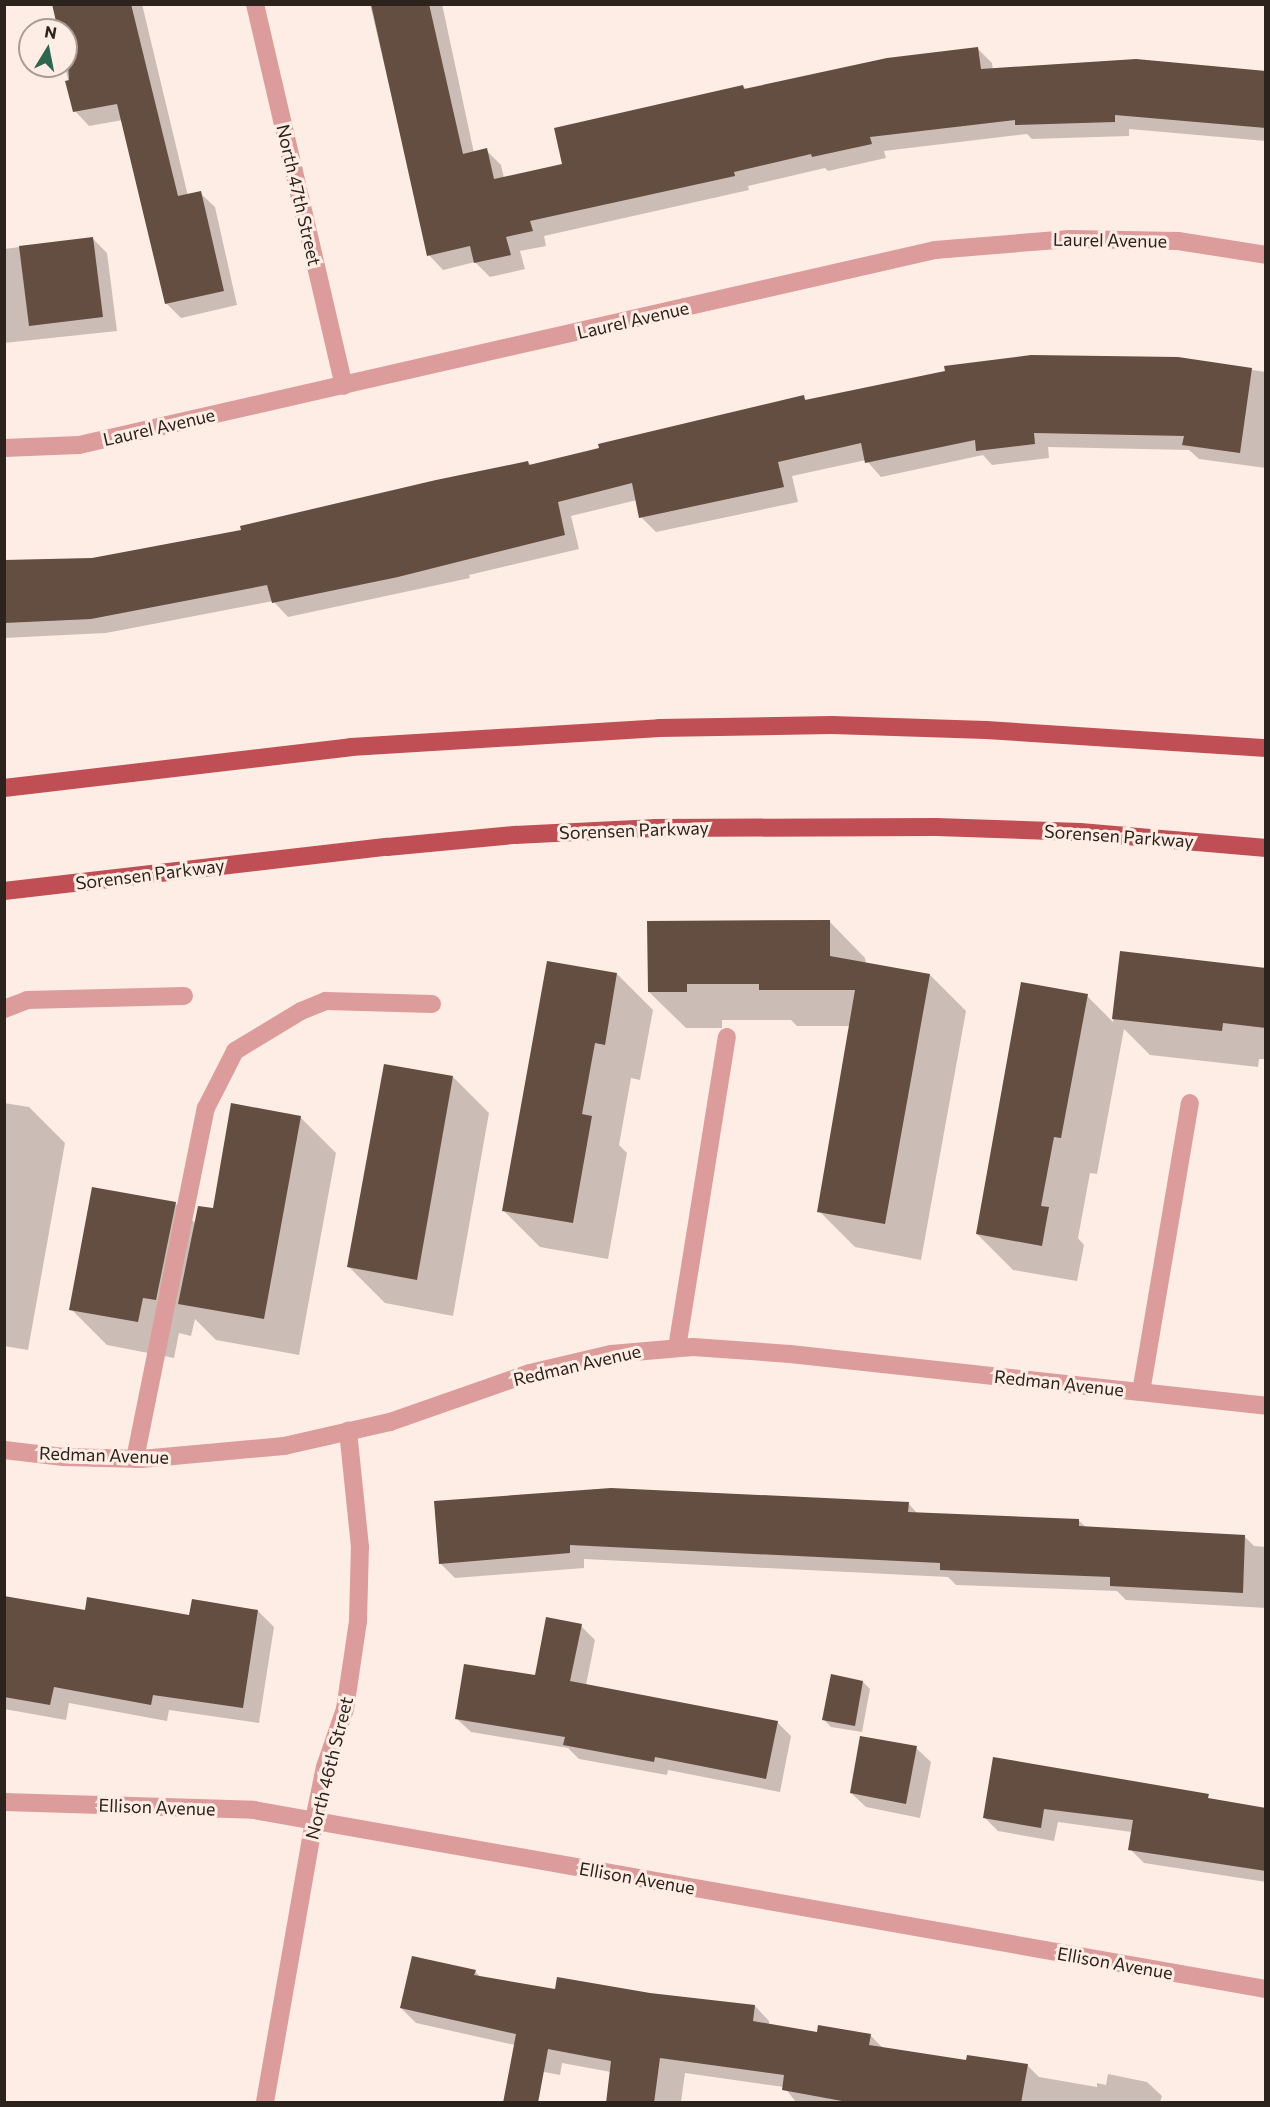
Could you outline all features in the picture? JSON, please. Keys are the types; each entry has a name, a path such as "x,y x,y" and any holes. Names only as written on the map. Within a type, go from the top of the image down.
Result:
{"main road":[{"path":"4,788 351,747 659,728 832,725 975,729 1266,748"},
{"name":"Sorensen Parkway","path":"4,891 399,846 656,828 947,827 1080,832 1266,848"}],"street":[{"name":"North 47th Street","path":"255,4 344,386"},
{"name":"Laurel Avenue","path":"4,448 79,445 935,250 1070,238 1178,241 1266,255"},
{"path":"4,1009 27,1000 184,996"},
{"path":"135,1459 206,1108 236,1051 301,1011 326,1001 432,1004"},
{"path":"677,1348 727,1037"},
{"path":"1141,1392 1190,1103"},
{"name":"Redman Avenue","path":"4,1450 64,1457 135,1459 284,1446 390,1422 530,1373 611,1354 677,1348 790,1354 1266,1406"},
{"name":"North 46th Street","path":"265,2103 314,1820 325,1767 345,1708 358,1621 360,1547 348,1431"},
{"name":"Ellison Avenue","path":"4,1802 254,1810 1266,1989"}],"building":[{"path":"52,4 131,4 178,196 201,191 224,291 165,304 117,104 73,112 65,81 69,78 78,78 78,18 55,18"},
{"path":"371,4 429,4 463,154 487,148 494,179 562,164 554,128 743,85 744,89 887,58 978,47 981,69 1136,59 1266,71 1266,128 1115,115 1115,122 1015,125 1015,120 870,137 872,144 812,157 811,154 734,172 735,176 530,221 533,231 506,237 511,255 474,263 470,246 427,256"},
{"path":"93,237 103,317 29,326 19,246"},
{"path":"1031,355 1178,357 1252,368 1240,453 1182,445 1184,436 1034,433 1035,444 976,451 975,440 865,463 861,443 778,462 784,487 639,518 632,483 558,502 565,535 398,577 272,603 267,585 91,619 4,623 4,560 92,558 241,530 240,526 436,480 528,461 529,465 599,448 598,444 804,395 805,400 945,371 944,366"},
{"path":"830,920 830,956 930,974 885,1224 817,1212 855,990 759,990 759,984 687,984 687,992 648,992 647,921"},
{"path":"1120,951 1266,968 1266,1028 1223,1023 1222,1031 1112,1019"},
{"path":"547,961 617,973 605,1045 595,1043 582,1114 592,1116 573,1223 502,1211"},
{"path":"1021,982 1088,994 1061,1138 1054,1137 1041,1206 1049,1207 1042,1246 976,1234"},
{"path":"384,1064 453,1076 417,1280 347,1267"},
{"path":"231,1103 301,1116 264,1319 178,1304 198,1206 213,1208"},
{"path":"92,1187 176,1202 156,1300 143,1298 138,1322 69,1310"},
{"path":"611,1488 909,1502 908,1512 1079,1519 1079,1526 1245,1535 1243,1593 1110,1586 1110,1577 940,1570 940,1563 570,1545 570,1553 439,1564 434,1501"},
{"path":"4,1596 85,1610 87,1597 189,1615 192,1599 258,1610 243,1708 153,1695 151,1705 54,1687 50,1705 4,1697"},
{"path":"546,1617 582,1624 570,1681 778,1721 766,1779 655,1757 654,1762 563,1745 565,1737 455,1719 464,1664 535,1675"},
{"path":"831,1674 863,1681 855,1726 822,1720"},
{"path":"860,1736 917,1746 906,1804 850,1793"},
{"path":"993,1757 1209,1794 1208,1798 1266,1808 1266,1871 1128,1850 1133,1820 1044,1809 1041,1828 983,1818"},
{"path":"412,1956 476,1970 474,1975 555,1989 557,1977 650,1993 755,2005 753,2021 817,2032 818,2025 871,2034 869,2045 966,2060 967,2055 1028,2064 1021,2103 853,2103 782,2090 784,2075 660,2058 654,2103 606,2103 611,2061 548,2049 538,2103 503,2103 516,2034 400,2008"}]}
